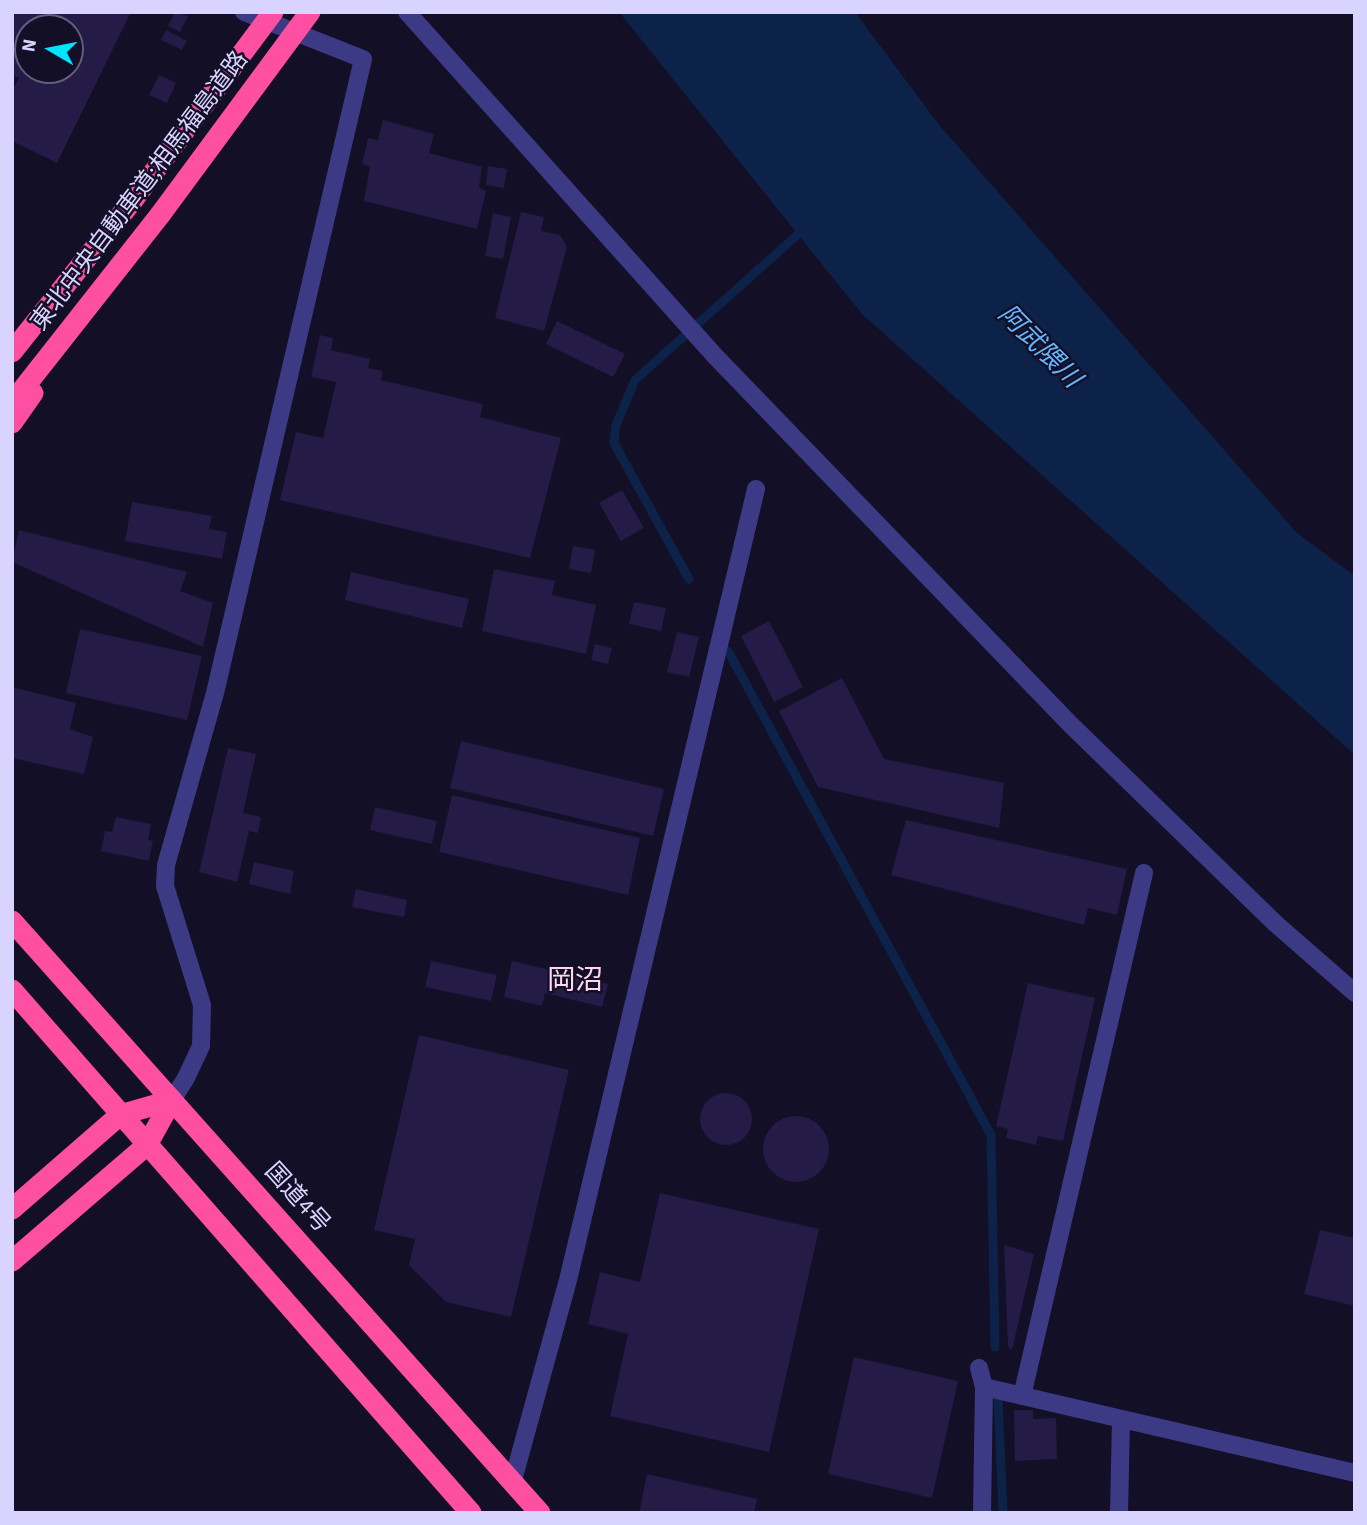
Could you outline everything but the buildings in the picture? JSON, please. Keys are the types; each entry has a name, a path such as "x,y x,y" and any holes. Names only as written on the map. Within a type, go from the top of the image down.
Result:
{"highway":[{"name":"東北中央自動車道;相馬福島道路","path":"12,352 133,200 273,12"},
{"name":"東北中央自動車道;相馬福島道路","path":"12,403 160,215 310,12"},
{"path":"12,423 115,273"},
{"name":"国道4号","path":"12,921 540,1513"},
{"path":"12,990 471,1513"},
{"path":"12,1209 120,1115 172,1100"},
{"path":"12,1261 147,1145 172,1100"}],"street":[{"path":"172,1100 201,1046 202,1005 165,886 166,864 215,693 363,59 244,12"},
{"path":"407,12 715,356 1070,724 1276,924 1355,993"},
{"path":"513,1480 568,1280 756,489"},
{"path":"1021,1396 1144,873"},
{"path":"979,1368 984,1387 982,1513"},
{"path":"984,1387 1355,1473"},
{"path":"1119,1513 1121,1419"}],"water":[{"name":"阿武隈川","path":"619,12 855,12 940,126 1297,533 1355,576 1355,755 862,314"}],"waterway":[{"path":"689,579 614,443 616,425 635,380 805,228"},
{"path":"728,651 991,1135 995,1347"},
{"path":"998,1398 1003,1513"}],"district":[{"name":"岡沼","path":"575,983"}]}
